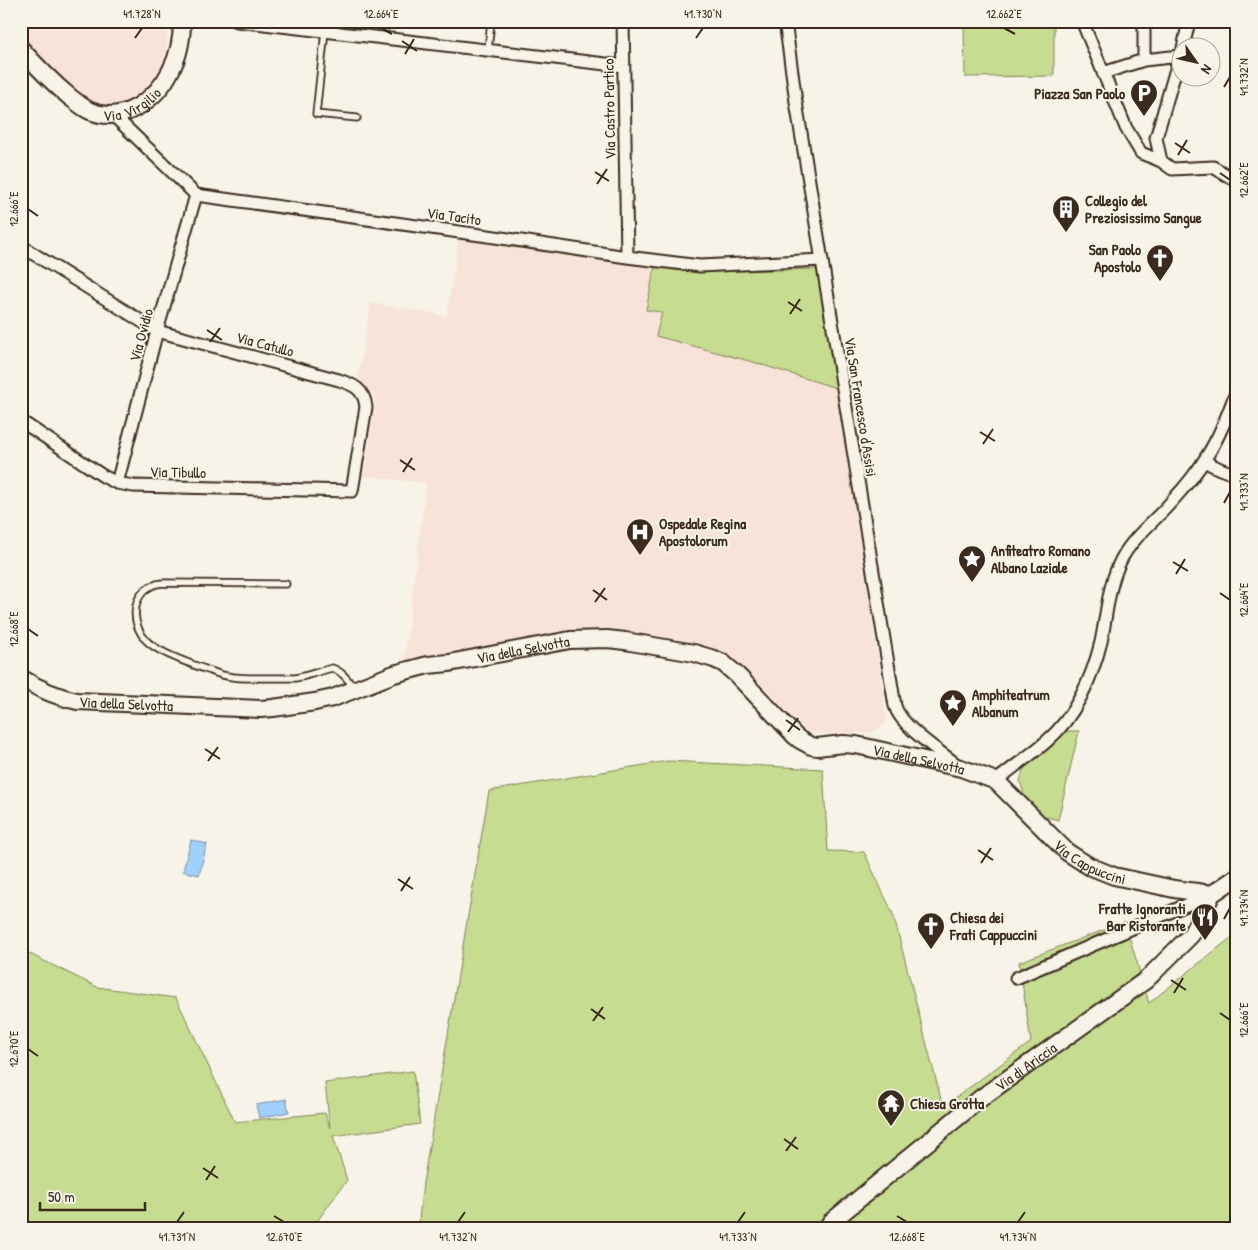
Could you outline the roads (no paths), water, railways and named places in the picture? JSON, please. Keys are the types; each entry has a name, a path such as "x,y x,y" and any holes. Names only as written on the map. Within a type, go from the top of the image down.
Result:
{"street":[{"name":"Via Virgilio","path":"21,49 51,81 84,108 98,113 113,115 136,108 152,96 163,84 177,56 182,21"},
{"path":"237,21 623,66"},
{"name":"Via Castro Partico","path":"623,21 627,257"},
{"name":"Via San Francesco d'Assisi","path":"785,21 796,102 895,706 903,721 961,768"},
{"path":"1082,21 1126,128 1141,153 1162,161 1172,169 1213,167 1237,181"},
{"path":"1144,21 1144,60"},
{"path":"1185,38 1189,21"},
{"path":"1103,73 1144,60 1170,57"},
{"path":"1162,161 1156,138 1171,88"},
{"path":"113,115 196,195"},
{"name":"Via Tacito","path":"196,195 700,266 822,260"},
{"name":"Via Ovidio","path":"117,483 157,331 196,195"},
{"name":"Via Catullo","path":"21,246 157,331 339,380 356,387 364,397 366,406 352,491"},
{"path":"996,780 1048,740 1062,725 1081,696 1100,644 1109,593 1122,558 1133,542 1173,500 1204,461 1219,435 1237,390"},
{"name":"Via Tibullo","path":"21,421 103,476 117,483 133,486 352,491"},
{"path":"1204,461 1237,475"},
{"name":"Via della Selvotta","path":"21,678 53,695 77,701 261,709 332,698 394,674 428,665 449,663 570,640 625,641 694,653 723,663 746,683 795,736 811,746 856,745 961,768 996,780"},
{"name":"Via Cappuccini","path":"996,780 1067,852 1089,866 1114,876 1212,894"},
{"path":"1016,978 1212,894 1237,877"},
{"name":"Via di Ariccia","path":"826,1229 831,1222 982,1098 1146,980 1191,935 1212,894"}],"lane":[{"path":"488,50 491,21"},
{"path":"325,32 316,114 357,118"},
{"path":"286,584 155,584 146,589 138,601 136,623 138,631 151,645 170,656 225,676 297,678 332,668 341,673 355,690"}],"water":[{"path":"191,840 207,844 199,875 183,871"},
{"path":"286,1099 289,1112 259,1118 256,1105"}],"place":[{"name":"Piazza San Paolo","path":"1144,117"},
{"name":"Collegio del Preziosissimo Sangue","path":"1066,233"},
{"name":"San Paolo Apostolo","path":"1160,282"},
{"name":"Ospedale Regina Apostolorum","path":"640,556"},
{"name":"Anfiteatro Romano Albano Laziale","path":"972,583"},
{"name":"Amphiteatrum Albanum","path":"953,727"},
{"name":"Fratte Ignoranti Bar Ristorante","path":"1205,941"},
{"name":"Chiesa dei Frati Cappuccini","path":"931,950"},
{"name":"Chiesa Grotta","path":"891,1127"}]}
